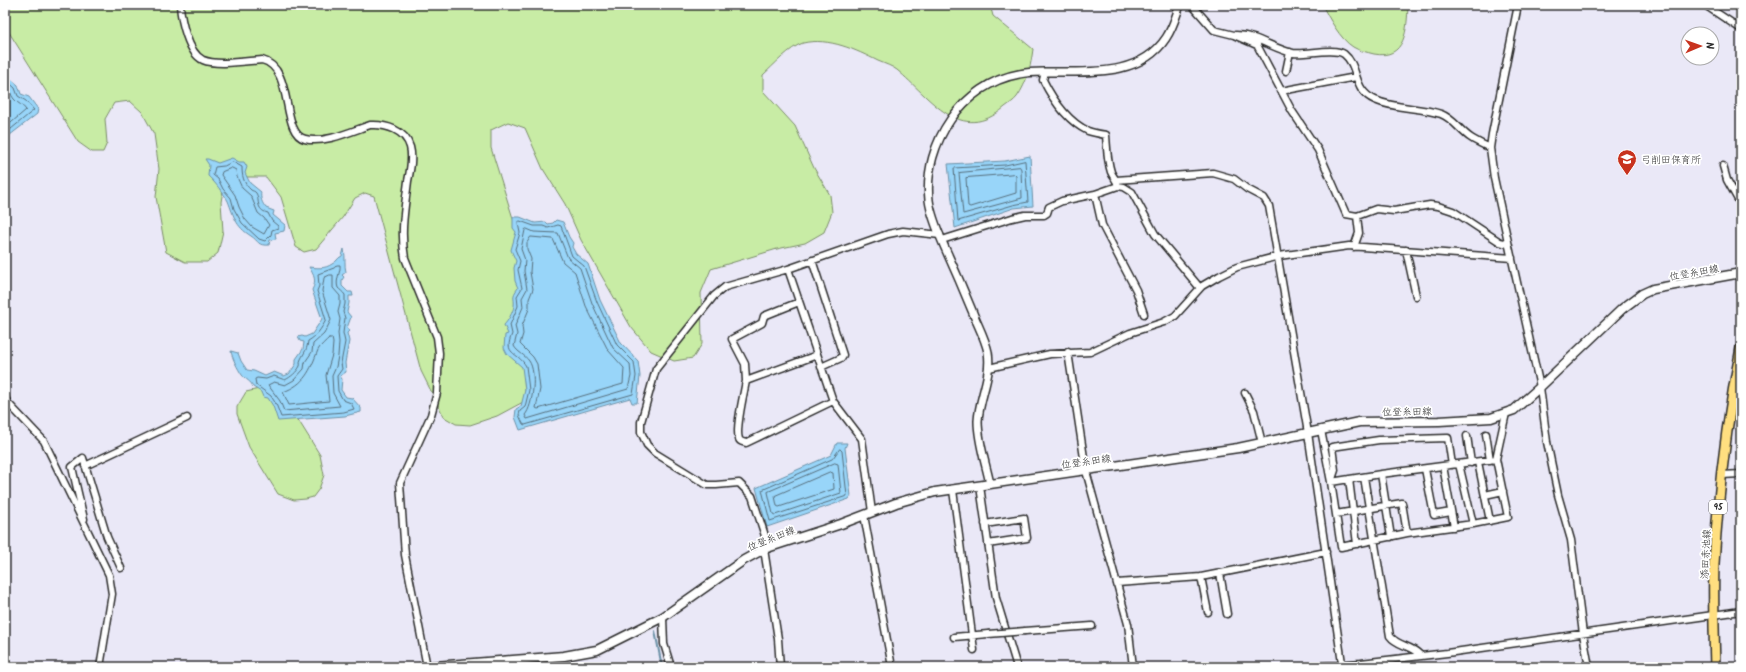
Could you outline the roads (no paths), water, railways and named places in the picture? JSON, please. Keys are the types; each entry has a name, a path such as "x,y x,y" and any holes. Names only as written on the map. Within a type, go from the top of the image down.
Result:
{"main road":[{"name":"位登糸田線","path":"422,667 564,656 597,650 663,617 744,560 766,549 896,503 935,492 1086,471 1262,443 1359,422 1491,418 1514,410 1622,309 1642,294 1653,289 1741,273"},
{"name":"添田赤池線","path":"1715,667 1714,565 1722,475 1734,386 1741,348"}],"street":[{"path":"180,5 188,40 199,57 212,62 262,60 272,66 282,80 293,128 300,137 312,140 322,139 370,125 379,125 393,128 408,142 411,148 411,161 402,233 403,247 405,258 437,337 440,353 437,392 431,415 400,483 405,555 427,667"},
{"path":"990,484 979,435 978,422 990,362 986,345 941,238 929,200 929,178 936,146 947,125 963,104 978,91 997,82 1019,74 1045,72 1102,72 1117,70 1133,64 1157,50 1166,39 1173,26 1180,5"},
{"path":"1192,5 1214,30 1234,35 1257,45 1292,111 1318,150 1346,214 1357,216 1376,208 1394,210 1412,209 1430,205 1438,206 1453,210 1500,242 1508,244"},
{"path":"1518,5 1508,49 1490,148 1494,178 1540,387 1547,442 1558,495 1571,540 1583,634 1589,667"},
{"path":"1706,5 1741,29"},
{"path":"1234,35 1246,35 1290,52 1306,53 1336,51 1343,54 1350,62 1359,86 1366,94 1376,100 1439,114 1450,119 1471,138 1490,148"},
{"path":"1286,71 1290,52"},
{"path":"1045,72 1043,80 1060,108 1078,125 1089,131 1106,135 1107,153 1111,173 1117,183 1132,192 1155,234 1200,288"},
{"path":"1281,91 1356,77"},
{"path":"1723,166 1727,180 1741,205"},
{"path":"780,667 778,639 766,549 752,496 739,483 716,486 707,485 647,446 641,432 641,422 656,369 714,296 725,287 788,269 888,234 903,231 941,238 1025,215 1044,215 1050,207 1062,201 1096,194 1117,183 1214,174 1234,179 1247,189 1264,198 1269,206 1279,256 1308,433 1342,663"},
{"path":"1096,194 1102,225 1136,290 1144,314"},
{"path":"1354,247 1359,233 1357,216"},
{"path":"989,368 1050,354 1090,352 1130,333 1170,319 1175,316 1200,288 1219,276 1237,267 1279,256 1354,247 1512,258"},
{"path":"1406,250 1416,296"},
{"path":"812,260 843,355 841,358 821,367"},
{"path":"788,269 833,401 862,439 872,512"},
{"path":"799,302 764,316 762,323 732,339 745,364 746,381 738,427 738,436 741,442 746,443 833,401"},
{"path":"1068,352 1086,471 1128,624 1133,667"},
{"path":"746,381 817,355"},
{"path":"1245,393 1254,411 1262,443"},
{"path":"5,397 7,402 44,441 109,575 112,594 100,667"},
{"path":"1493,460 1506,413"},
{"path":"86,466 188,418"},
{"path":"1321,430 1341,547 1407,533 1473,524 1508,517 1503,491 1486,434"},
{"path":"1467,436 1471,463"},
{"path":"1331,482 1335,470 1332,447 1379,440 1448,438 1452,465"},
{"path":"86,529 72,467 84,458 107,537 121,568"},
{"path":"1331,482 1380,474 1493,460"},
{"path":"1478,462 1490,521"},
{"path":"1459,464 1473,524"},
{"path":"1443,466 1454,527"},
{"path":"1425,469 1434,515 1451,512"},
{"path":"1380,474 1391,537"},
{"path":"1722,475 1741,474"},
{"path":"1364,477 1390,636 1394,641 1414,649 1420,655"},
{"path":"1348,479 1357,544"},
{"path":"980,486 996,598 1017,667"},
{"path":"953,490 974,650"},
{"path":"1485,495 1503,491"},
{"path":"1336,514 1402,503 1407,533"},
{"path":"864,515 892,667"},
{"path":"986,524 1024,518 1027,538 988,544"},
{"path":"1117,583 1202,577 1326,552"},
{"path":"1220,573 1227,614"},
{"path":"1202,577 1208,612"},
{"path":"1309,667 1342,663 1361,665 1420,655 1583,634 1741,611"},
{"path":"663,617 664,644 670,667"},
{"path":"954,637 1092,626"}],"water":[{"path":"5,74 18,85 21,94 29,97 38,109 37,114 5,139"},
{"path":"1030,156 1033,206 1014,208 955,228 948,164 1005,161"},
{"path":"232,158 239,162 244,162 247,167 245,173 250,183 261,192 262,202 266,208 274,211 273,215 285,225 284,231 275,233 276,239 270,240 269,245 260,244 238,224 228,201 216,184 208,176 209,165 205,159 218,163"},
{"path":"513,217 520,217 535,223 546,222 548,224 553,223 556,220 563,222 573,243 572,247 576,254 588,264 600,300 621,343 638,361 640,376 637,403 632,403 630,398 520,430 515,417 516,409 521,406 525,390 522,367 507,354 504,348 505,335 508,334 504,325 513,311 514,295 518,288 515,281 514,268 516,261 511,250 516,232 513,228"},
{"path":"344,249 346,272 342,275 344,277 342,280 342,286 348,292 352,292 353,296 349,296 347,312 351,317 347,328 349,331 347,333 349,341 345,363 346,372 340,376 342,379 341,390 346,397 352,398 361,408 361,412 345,416 278,421 273,406 268,398 263,397 261,392 253,387 251,383 242,375 237,367 231,351 238,353 247,370 254,371 265,376 274,372 284,376 289,374 296,364 296,359 303,349 304,342 300,341 298,337 305,337 312,334 322,319 312,290 314,278 309,267 321,268 329,266 342,256"},
{"path":"837,443 847,443 845,448 851,496 849,499 767,527 756,488 831,455"}],"waterway":[{"path":"655,631 662,667"}],"place":[{"name":"弓削田保育所","path":"1627,176"}]}
